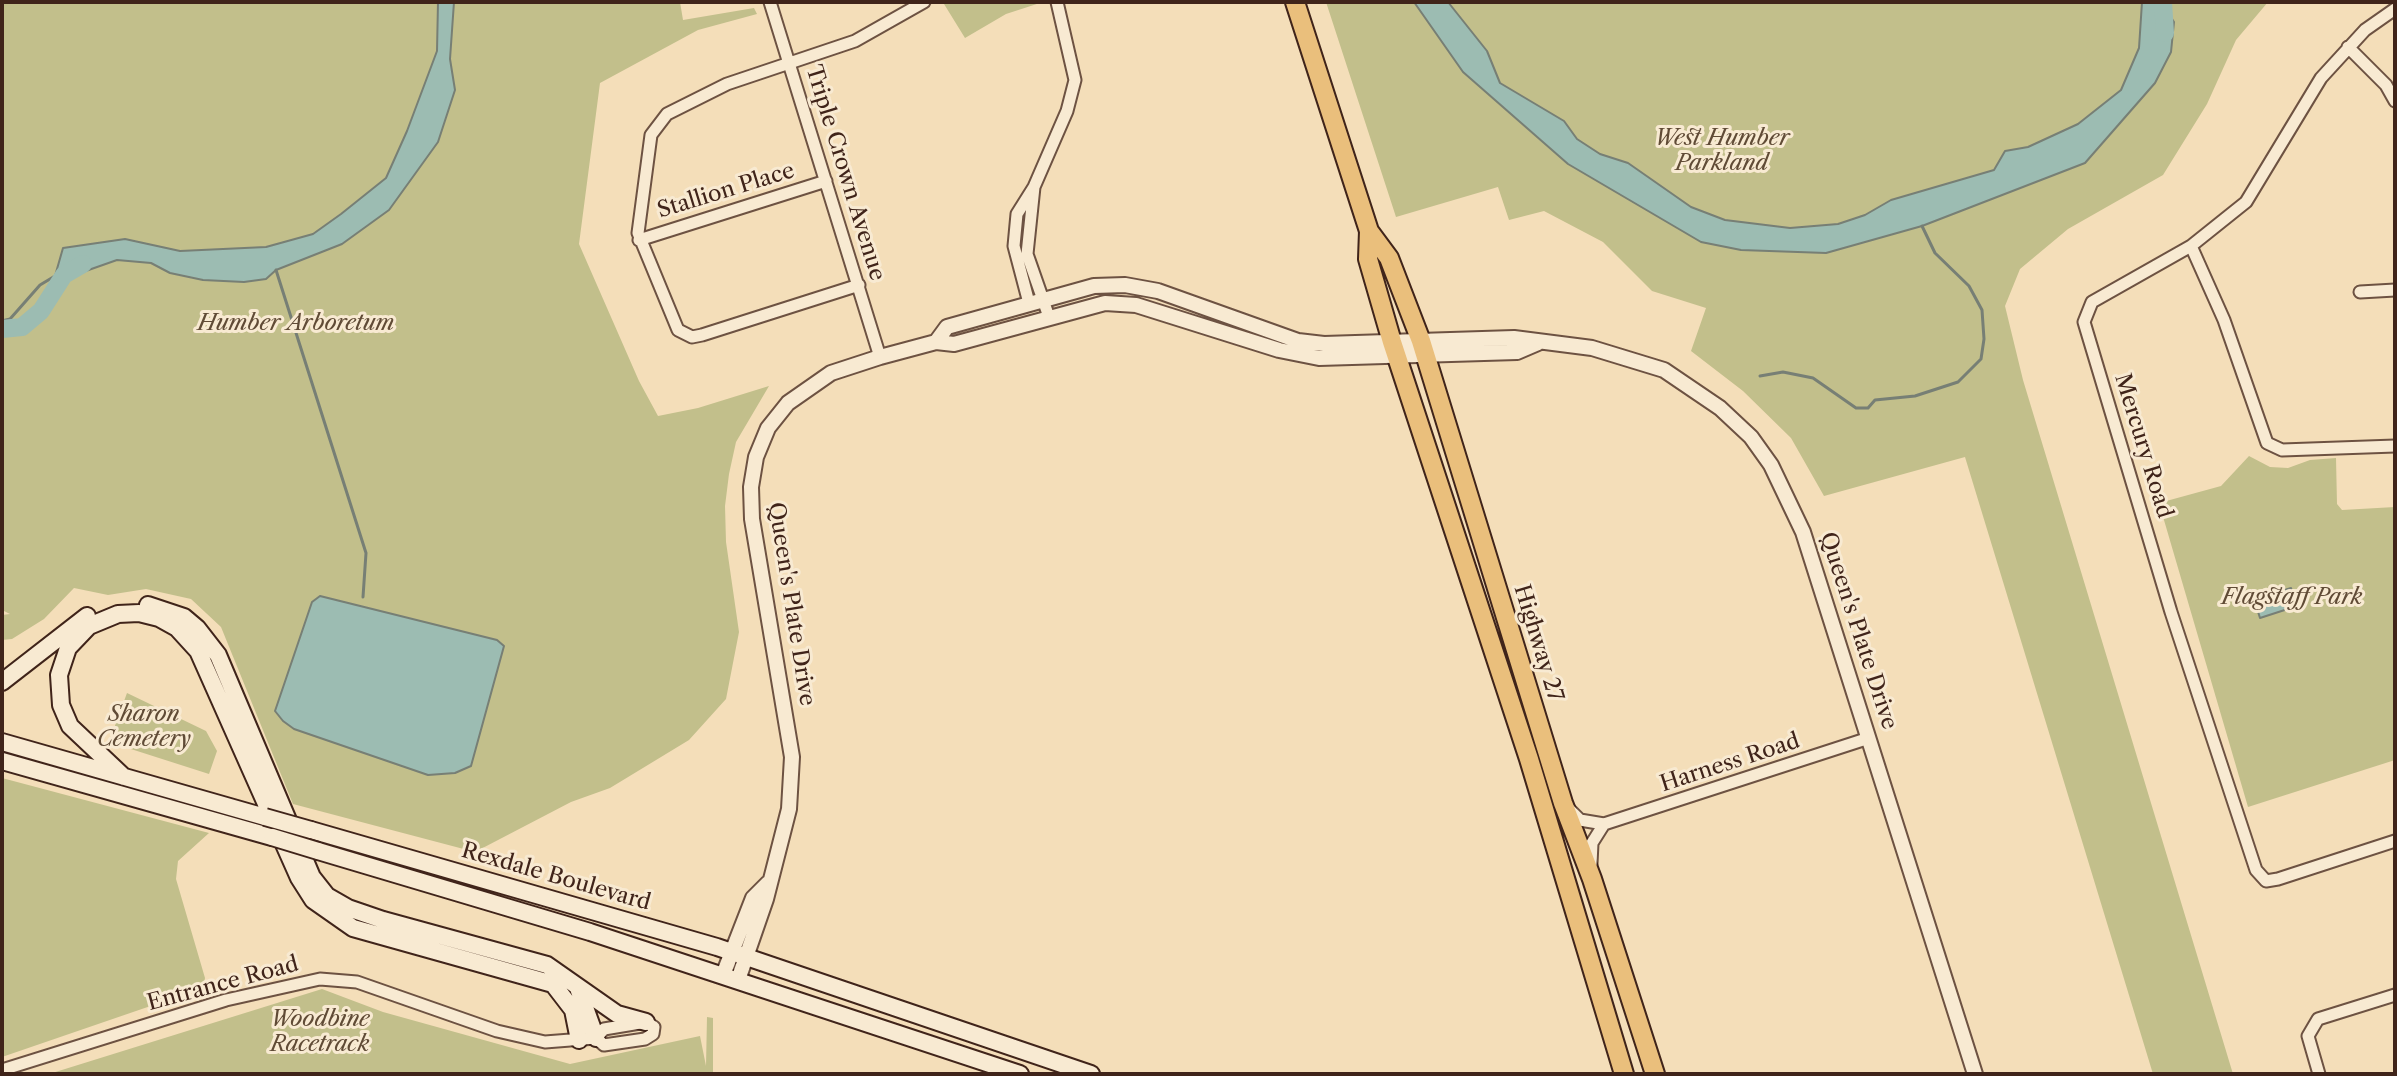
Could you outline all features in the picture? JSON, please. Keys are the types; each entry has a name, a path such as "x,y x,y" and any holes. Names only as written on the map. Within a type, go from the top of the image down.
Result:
{"main road":[{"name":"Highway 27","path":"1295,2 1369,231 1389,258 1423,349 1563,803 1592,879 1655,1074"},
{"name":"Highway 27","path":"1369,231 1368,259 1394,350 1529,759 1624,1074"},
{"path":"2,682 79,621 101,609 135,603 184,617 203,634 218,655 312,877 327,896 348,908 383,920 547,965 617,1014 646,1022"},
{"path":"124,777 70,726 61,705 59,675 68,648 89,626 118,614 139,613 177,628 198,651 299,878 313,900 353,928 553,984 573,1010 588,1039"},
{"path":"2,732 9,744"},
{"name":"Rexdale Boulevard","path":"9,744 562,900 1074,1065 1091,1074"},
{"name":"Rexdale Boulevard","path":"2,761 553,921 1020,1074"},
{"path":"553,921 561,911 562,900"},
{"path":"578,986 588,1039"}],"street":[{"name":"Triple Crown Avenue","path":"770,2 880,357"},
{"path":"859,285 692,337 678,330 639,240 638,224 651,135 661,118 739,78 855,41 924,2"},
{"path":"1049,317 1036,301 1027,254 1034,187 1074,89 1073,66 1057,2"},
{"name":"Mercury Road","path":"2395,9 2348,47 2321,78 2246,202 2191,246 2092,302 2084,322 2171,612 2256,870 2266,881 2278,879 2395,841"},
{"path":"2348,47 2386,85 2395,101"},
{"name":"Stallion Place","path":"639,240 826,181"},
{"path":"2191,246 2224,320 2267,443 2282,450 2395,446"},
{"name":"Queen's Plate Drive","path":"936,342 947,327 1094,286 1125,285 1158,291 1298,341 1394,350"},
{"path":"2360,292 2395,290"},
{"name":"Queen's Plate Drive","path":"730,978 766,899 789,809 792,757 752,519 751,487 756,457 768,428 788,403 831,373 936,342 954,344 1105,303 1136,305 1319,358 1423,349 1517,352 1539,343 1612,352 1664,370 1720,408 1751,437 1771,465 1803,532 1975,1074"},
{"path":"1211,328 1216,313"},
{"name":"Harness Road","path":"1604,824 1869,738"},
{"path":"1563,803 1580,820 1604,824 1592,843 1592,879"},
{"name":"Entrance Road","path":"2,1070 226,1000 320,979 357,982 497,1031 545,1042 588,1039 604,1045 645,1039 654,1031 646,1022"},
{"path":"2319,1074 2308,1036 2318,1019 2395,995"}],"green space":[{"name":"Humber Arboretum","path":"2,2 680,2 683,20 754,8 757,14 698,30 600,83 579,244 639,381 658,416 698,408 769,386 736,442 729,474 725,506 726,542 739,632 726,699 689,740 610,788 571,802 475,852 293,804 221,627 191,599 146,589 108,595 74,588 44,619 12,639 2,640 2,615 10,614 2,610"},
{"path":"1043,2 1006,14 965,38 944,4"},
{"name":"West Humber Parkland","path":"1326,2 2268,2 2236,40 2207,104 2163,175 2068,229 2020,269 2005,306 2023,380 2233,1074 2153,1074 1965,457 1824,496 1791,438 1743,391 1691,351 1706,308 1652,291 1603,242 1544,211 1509,220 1498,187 1396,217"},
{"name":"Flagstaff Park","path":"2249,456 2270,467 2288,468 2310,460 2336,458 2337,504 2342,510 2395,507 2395,760 2248,807 2159,503 2221,486"},
{"name":"Sharon Cemetery","path":"127,693 206,731 217,751 209,774 109,742"},
{"path":"2,778 209,833 178,861 176,879 205,978 203,988 2,1057"},
{"name":"Woodbine Racetrack","path":"322,989 383,1012 570,1064 700,1036 706,1066 707,1017 713,1018 713,1074 49,1074"}],"water":[{"path":"438,2 454,2 450,59 455,90 438,142 389,210 342,244 276,270 266,279 244,282 203,280 170,273 151,263 117,260 63,279 55,276 63,248 125,239 180,251 266,247 313,234 341,214 386,178 437,51"},
{"path":"1414,2 1448,2 1487,51 1500,83 1564,121 1577,139 1600,154 1628,163 1691,207 1725,220 1790,228 1838,224 1865,215 1891,200 1994,170 2005,151 2028,147 2078,124 2121,90 2139,48 2142,2 2161,2 2174,22 2171,52 2155,83 2085,163 1922,226 1826,253 1741,250 1701,242 1568,164 1463,72"},
{"path":"2291,588 2297,606 2260,618 2254,599"},
{"path":"320,596 497,640 504,646 471,766 455,773 428,775 294,729 283,721 275,711 312,602"}],"waterway":[{"path":"2163,2 2165,33"},
{"path":"1760,376 1783,372 1813,378 1856,408 1868,408 1875,400 1915,396 1958,382 1981,359 1984,339 1982,310 1969,286 1935,253 1922,226"},
{"path":"2,329 22,327 41,311 64,275 83,264"},
{"path":"276,270 366,553 363,597"},
{"path":"2,321 10,319 40,285 55,276"}]}
